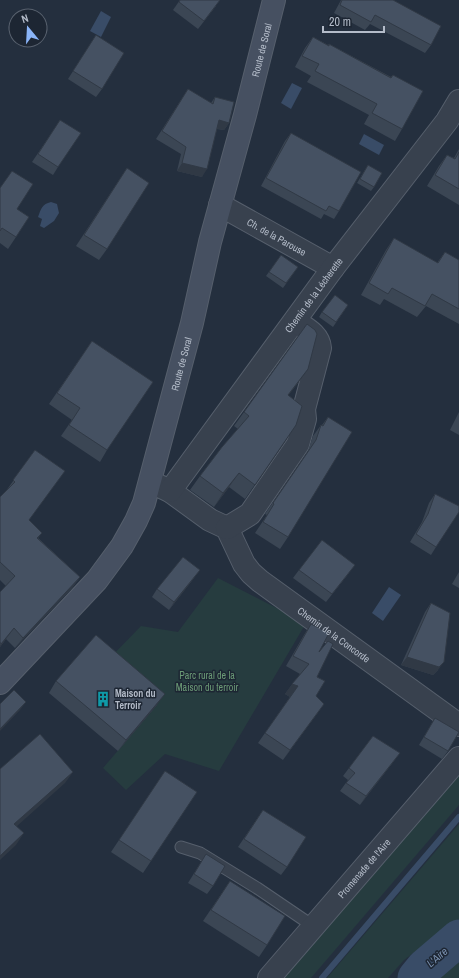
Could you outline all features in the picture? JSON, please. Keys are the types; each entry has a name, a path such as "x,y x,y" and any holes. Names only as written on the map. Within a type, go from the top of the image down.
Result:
{"street":[{"name":"Route de Soral","path":"0,683 90,589 110,565 136,521 144,503 190,329 210,242 245,115 274,0"},
{"name":"Chemin de la Lécherette","path":"170,491 333,268 447,122 459,101"},
{"name":"Ch. de la Parouse","path":"220,205 333,268"},
{"path":"150,482 170,491 210,520 227,528 250,514 298,444 305,419 304,409 320,348 317,336 295,321"},
{"name":"Chemin de la Concorde","path":"227,528 244,564 260,581 459,724"},
{"name":"Promenade de l'Aire","path":"268,978 459,758"}],"lane":[{"path":"181,847 200,853 257,888 313,926"}],"green space":[{"name":"Parc rural de la Maison du terroir","path":"218,578 306,623 219,771 165,754 126,790 103,768 157,705 106,662 141,626 178,632"},
{"path":"459,764 459,805 311,978 276,978"},
{"path":"459,824 459,919 404,960 388,978 327,978"},
{"path":"459,954 459,978 436,978 453,959"}],"water":[{"path":"101,11 111,17 101,37 90,31"},
{"path":"292,83 302,88 291,109 281,103"},
{"path":"364,134 384,145 379,155 359,144"},
{"path":"51,202 57,204 59,213 54,221 44,228 40,226 42,219 38,217 41,209"},
{"path":"389,587 401,595 383,621 372,613"}],"building":[{"path":"180,0 220,0 204,21 179,2"},
{"path":"342,0 393,0 441,26 431,45 375,15 371,22 340,5"},
{"path":"96,35 124,53 102,89 73,71"},
{"path":"313,37 329,46 329,44 391,78 393,75 423,91 402,129 372,113 377,104 315,71 319,64 302,56"},
{"path":"188,89 213,104 215,97 234,102 229,123 219,120 207,169 182,163 186,147 162,131"},
{"path":"60,120 81,133 58,167 38,154"},
{"path":"291,133 361,172 339,211 329,206 326,211 266,178"},
{"path":"459,152 459,189 435,175 447,155 455,159"},
{"path":"368,165 382,173 374,187 360,179"},
{"path":"127,168 149,183 107,249 84,235"},
{"path":"12,171 33,184 17,209 29,217 16,237 2,228 0,231 0,188"},
{"path":"394,238 438,263 445,252 459,260 459,309 432,294 425,306 392,288 388,294 369,283"},
{"path":"281,255 298,267 286,283 269,272"},
{"path":"335,295 348,305 336,322 322,312"},
{"path":"307,324 315,330 317,334 308,369 288,395 302,406 296,425 255,485 239,473 223,493 200,476 222,447 249,416 244,412"},
{"path":"92,341 153,382 107,450 69,425 80,408 57,393"},
{"path":"328,417 352,432 288,537 263,522 274,504 273,503 316,440 321,425 323,426"},
{"path":"35,450 65,471 29,520 42,533 37,538 80,577 23,638 14,628 1,644 0,592 15,576 0,562 0,497 15,482 13,480"},
{"path":"435,494 459,506 459,512 436,547 416,534 428,514"},
{"path":"322,540 355,565 332,594 299,570"},
{"path":"183,557 200,570 174,602 157,589"},
{"path":"431,603 450,613 444,662 439,667 407,657"},
{"path":"311,624 329,633 319,652 328,641 333,644 317,677 325,681 316,696 324,704 290,750 265,733 298,686 292,684 309,664 293,656"},
{"name":"Maison du Terroir","path":"96,635 165,694 126,740 56,681"},
{"path":"14,690 26,702 0,729 0,704"},
{"path":"435,718 459,732 448,751 424,737"},
{"path":"40,734 73,772 14,824 24,833 0,856 0,769"},
{"path":"373,736 400,753 366,796 346,783 355,773 349,768"},
{"path":"165,771 197,792 151,861 119,840"},
{"path":"263,810 306,837 287,867 244,839"},
{"path":"206,854 225,866 213,886 194,874"},
{"path":"230,881 285,916 267,945 211,910"}],"waterway":[{"path":"322,978 459,817"},
{"name":"L'Aire","path":"416,978 425,967 459,938"}],"place":[{"name":"Maison du Terroir","path":"103,699"}]}
